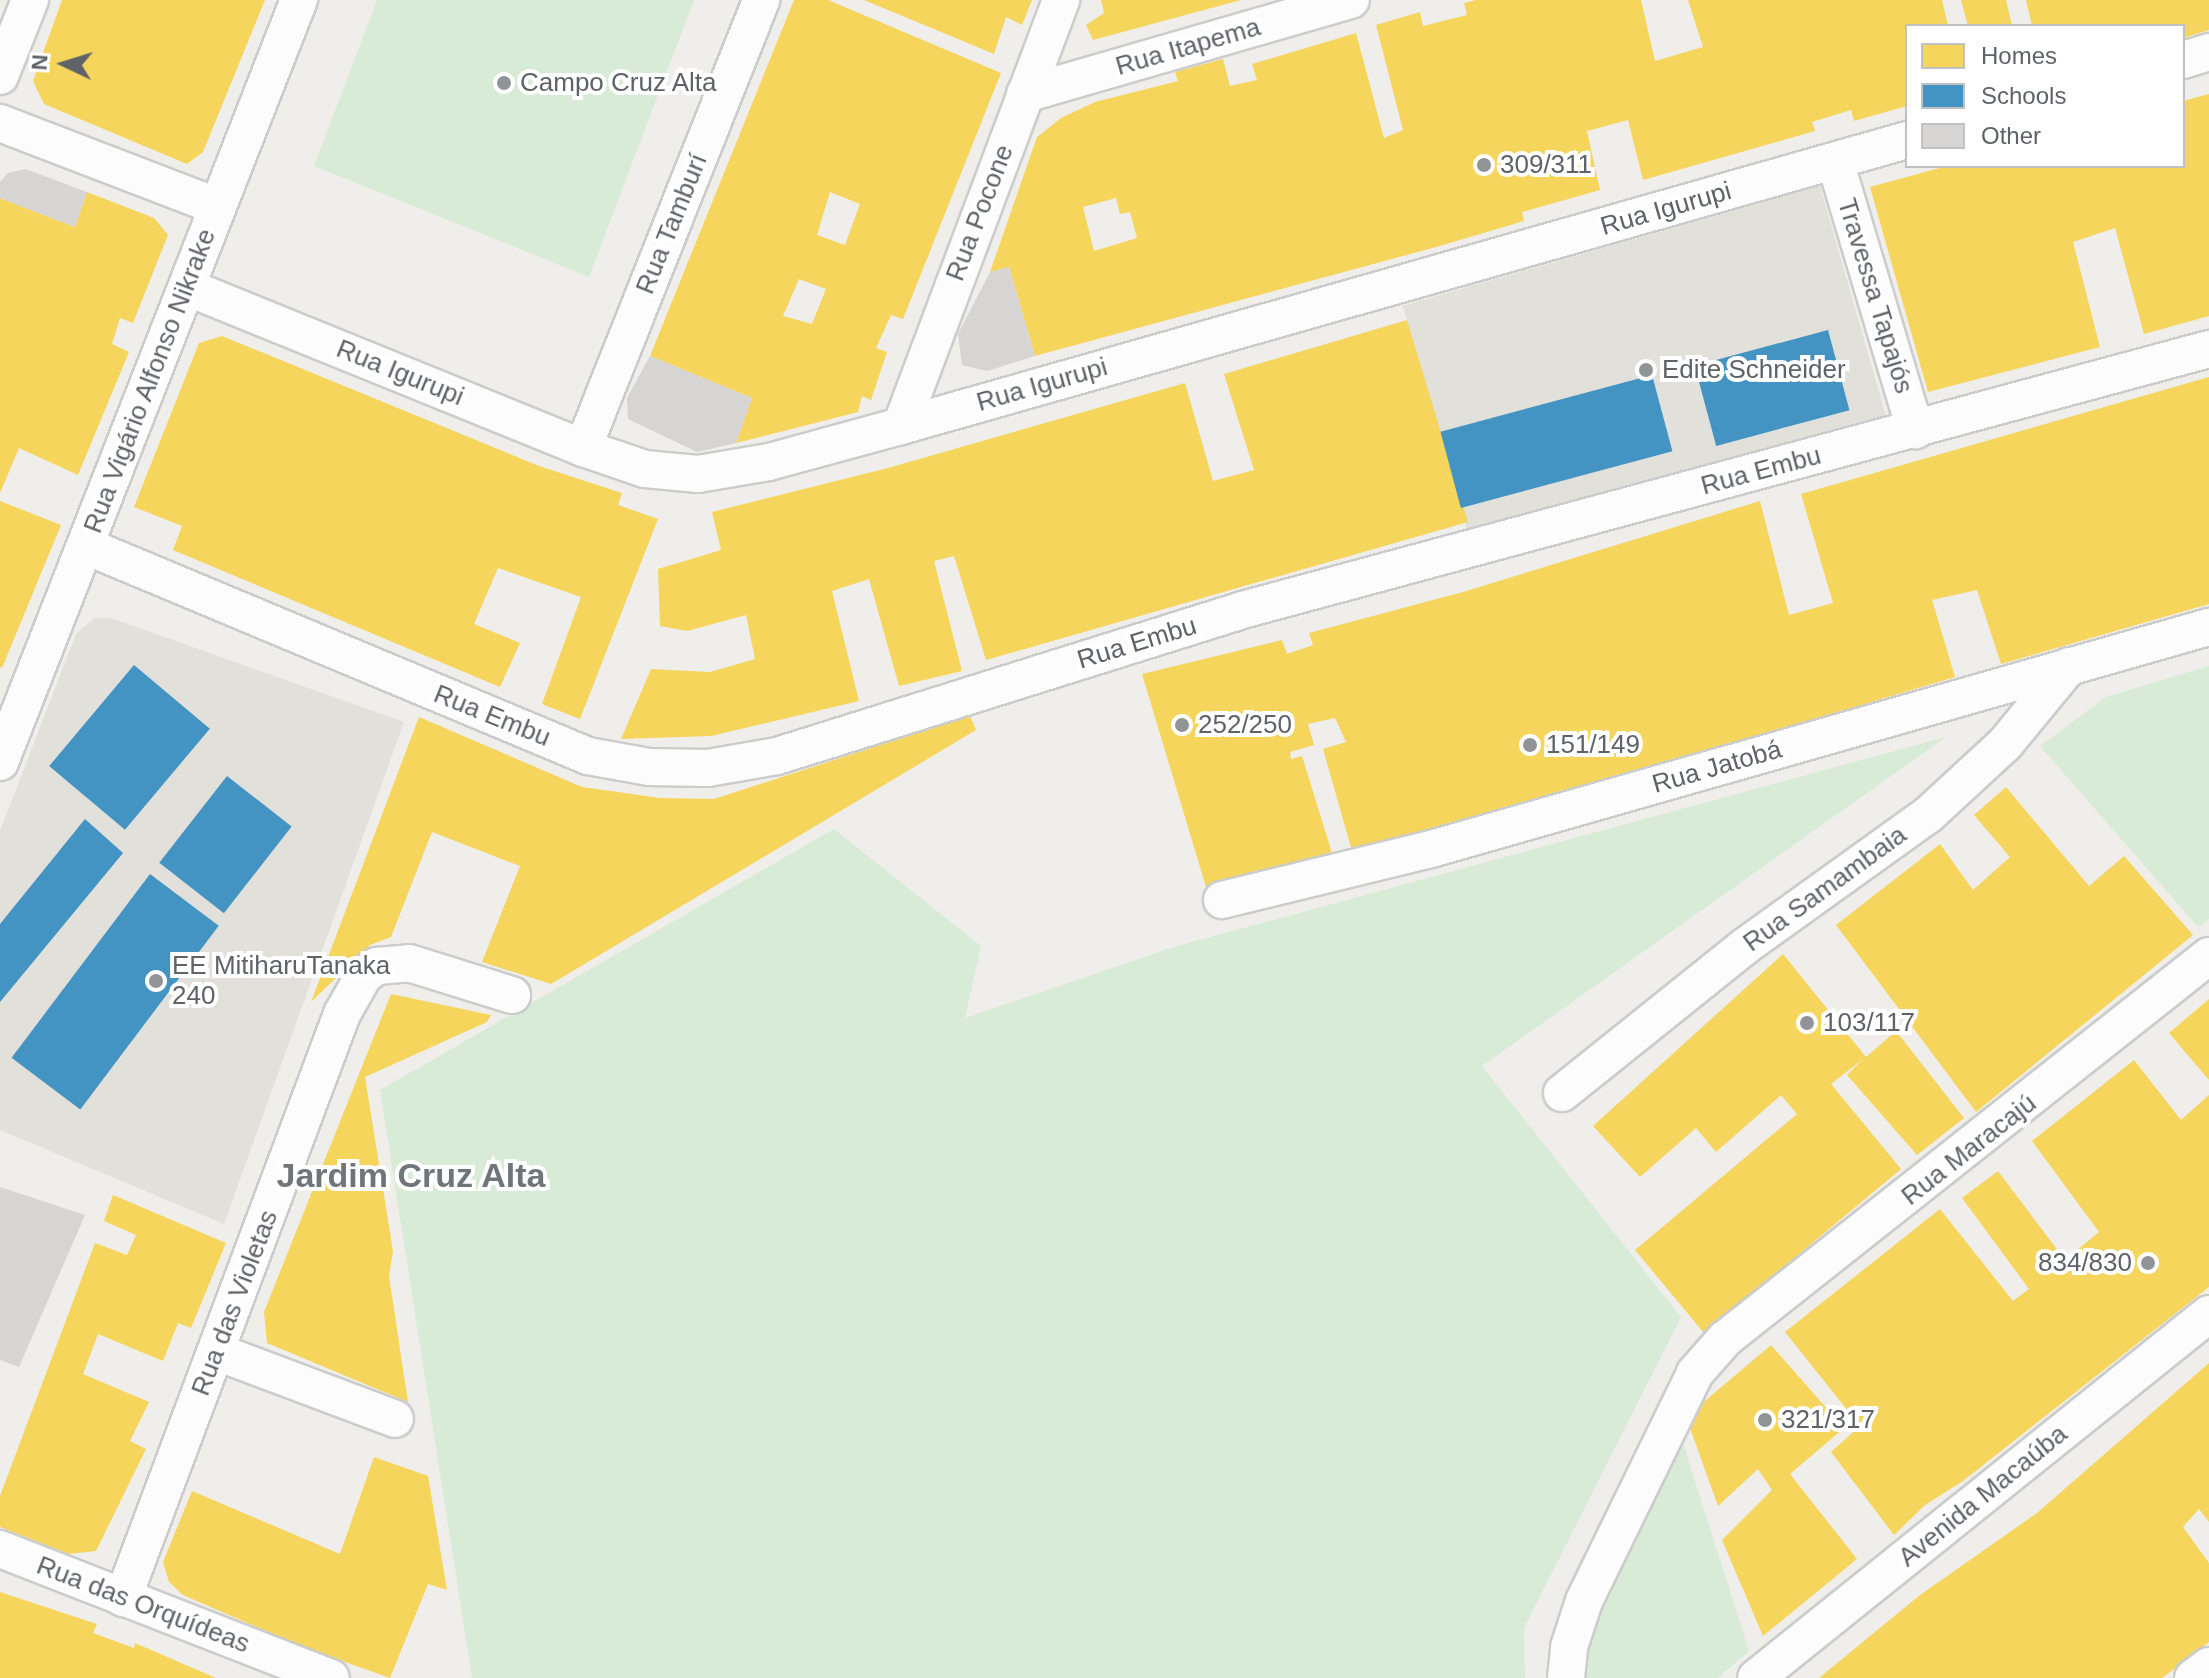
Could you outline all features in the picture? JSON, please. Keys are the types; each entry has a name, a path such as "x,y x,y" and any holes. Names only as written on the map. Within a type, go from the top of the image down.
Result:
{"street":[{"path":"0,76 30,0"},
{"name":"Rua Vigário Alfonso Nikrake","path":"0,762 189,288 216,206 299,0"},
{"name":"Rua Tamburí","path":"583,448 761,0"},
{"name":"Rua Pocone","path":"901,426 1061,0"},
{"name":"Rua Itapema","path":"1025,94 1351,0"},
{"path":"2185,59 2209,52"},
{"path":"0,123 216,206"},
{"name":"Rua Igurupi","path":"189,288 583,448 645,469 698,474 769,462 901,426 1905,141"},
{"name":"Travessa Tapajós","path":"1835,161 1915,430"},
{"name":"Rua Embu","path":"86,546 588,756 649,767 708,768 777,756 1246,609 2209,349"},
{"name":"Rua Jatobá","path":"1222,900 1431,849 2209,627"},
{"name":"Rua Samambaia","path":"1562,1093 1744,947 1928,815 2005,744 2069,666"},
{"name":"Rua Maracajú","path":"1566,1678 1569,1647 1584,1601 1695,1373 1725,1339 2209,956"},
{"name":"Rua das Violetas","path":"123,1598 342,1014 364,975 377,966 409,963 512,995"},
{"name":"Avenida Macaúba","path":"1756,1678 2209,1314"},
{"path":"217,1352 395,1419"},
{"name":"Rua das Orquídeas","path":"0,1549 331,1678"},
{"path":"2193,1678 2209,1666"}],"shaded area":[{"name":"Edite Schneider","path":"1820,186 1887,419 1470,538 1403,306"},
{"name":"EE MitiharuTanaka 240","path":"94,618 111,618 404,722 224,1224 0,1130 0,831 76,634"}],"green space":[{"name":"Campo Cruz Alta","path":"377,0 694,0 589,277 314,166"},
{"path":"2209,666 2209,919 2198,927 2040,746 2106,697"},
{"path":"1946,737 1482,1066 1681,1317 1524,1628 1525,1678 472,1678 380,1090 834,829 981,946 965,1018 1174,947"},
{"path":"1681,1437 1749,1651 1718,1678 1584,1678 1600,1598"}],"building: Homes":[{"path":"62,0 265,0 203,152 187,164 44,104 33,81"},
{"path":"794,0 828,0 1001,73 903,319 891,315 876,348 887,352 871,400 862,396 858,412 736,443 752,398 650,356","holes":["830,192 860,204 845,245 817,235","799,279 826,289 812,324 783,316"]},
{"path":"864,0 1032,0 1022,25 1006,17 994,54"},
{"path":"1101,0 1241,0 1093,40 1086,25 1104,13"},
{"path":"1476,0 1641,0 1655,61 1703,47 1688,0 1942,0 1948,24 1905,24 1905,107 1854,121 1851,110 1812,122 1815,131 1643,180 1628,120 1587,131 1600,190 1522,212 1524,221 1035,356 1009,267 990,272 1037,137 1061,118 1095,102 1178,81 1175,72 1223,59 1230,86 1257,80 1252,64 1356,33 1384,138 1403,130 1376,25 1420,12 1423,26 1467,15 1464,3","holes":["1116,198 1120,214 1130,212 1137,238 1094,251 1083,207"]},
{"path":"1961,0 2006,0 2012,24 1967,24"},
{"path":"2026,0 2209,0 2209,30 2185,37 2185,24 2032,24"},
{"path":"2209,94 2209,316 2144,334 2115,228 2073,242 2100,347 1928,392 1870,187 1940,168 2185,168 2185,100"},
{"path":"87,192 154,218 168,235 133,323 120,318 112,344 129,352 78,475 19,448 0,493 0,198 75,227"},
{"path":"1407,320 1468,522 986,660 954,556 934,561 962,671 899,686 869,579 832,591 859,701 711,736 621,739 651,669 710,672 755,659 746,615 687,631 660,626 658,569 721,550 712,512 888,468 1185,383 1213,481 1254,470 1224,374"},
{"path":"222,336 539,466 622,493 618,505 658,519 580,719 542,704 581,597 498,568 474,624 520,643 500,687 173,550 182,526 134,507 199,343"},
{"path":"2209,377 2209,604 2001,664 1977,590 1932,600 1955,677 1478,819 1352,851 1323,749 1346,742 1335,718 1308,724 1314,745 1290,752 1291,759 1302,756 1332,853 1206,887 1142,674 1282,640 1287,654 1313,645 1309,633 1463,592 1760,501 1789,615 1833,603 1801,494"},
{"path":"0,501 61,525 2,668 0,667"},
{"path":"970,716 976,730 551,984 482,962 520,866 432,832 391,937 370,945 311,1002 419,717 582,787 660,798 714,799"},
{"path":"2006,787 2089,886 2124,856 2193,935 1976,1112 1836,925 1940,844 1973,890 2010,857 1974,815"},
{"path":"1783,954 1866,1057 1896,1031 1964,1118 1917,1155 1847,1075 1863,1059 1831,1084 1901,1169 1704,1333 1635,1250 1797,1114 1781,1095 1716,1152 1696,1128 1640,1177 1593,1126"},
{"path":"391,994 491,1015 487,1022 365,1077 393,1251 389,1276 408,1402 267,1343 264,1312"},
{"path":"2209,999 2209,1080 2169,1033"},
{"path":"2134,1060 2181,1120 2209,1095 2209,1287 1963,1481 1925,1505 1894,1535 1831,1452 1860,1426 1785,1332 1940,1209 2013,1301 2029,1289 1962,1198 1998,1171 2065,1260 2099,1232 2032,1141"},
{"path":"113,1195 226,1243 191,1328 178,1323 163,1361 98,1334 83,1374 149,1402 130,1441 146,1449 96,1551 69,1554 0,1527 0,1496 95,1243 127,1255 136,1235 104,1221"},
{"path":"1771,1345 1844,1428 1790,1474 1857,1559 1763,1636 1722,1540 1772,1490 1758,1469 1718,1506 1686,1417"},
{"path":"2209,1363 2209,1522 2199,1509 2183,1527 2209,1563 2209,1642 2193,1655 2162,1678 1819,1678 1920,1595 2037,1513"},
{"path":"374,1457 428,1476 447,1590 428,1584 390,1678 303,1647 183,1595 169,1582 163,1562 192,1491 340,1554"},
{"path":"0,1592 97,1624 93,1633 134,1648 135,1643 216,1678 0,1678"}],"building: Schools":[{"path":"1828,330 1849,410 1716,446 1695,366"},
{"path":"1652,375 1672,451 1461,508 1440,432"},
{"path":"134,665 210,729 125,830 49,766"},
{"path":"227,776 292,826 224,913 159,863"},
{"path":"85,819 123,853 0,1002 0,924"},
{"path":"150,874 219,926 80,1109 12,1058"}],"building: Other":[{"path":"26,169 87,192 75,227 0,198 0,182 8,173"},
{"path":"1009,267 1035,356 987,371 962,365 958,334 990,272"},
{"path":"650,356 752,398 736,443 697,452 628,419 627,398"},
{"path":"0,1187 85,1215 19,1367 0,1360"}],"place":[{"name":"Campo Cruz Alta","path":"504,83"},
{"name":"309/311","path":"1484,165"},
{"name":"Edite Schneider","path":"1646,370"},
{"name":"252/250","path":"1182,725"},
{"name":"151/149","path":"1530,745"},
{"name":"EE MitiharuTanaka 240","path":"156,981"},
{"name":"103/117","path":"1807,1023"},
{"name":"834/830","path":"2148,1263"},
{"name":"321/317","path":"1765,1420"}],"district":[{"name":"Jardim Cruz Alta","path":"411,1176"}]}
